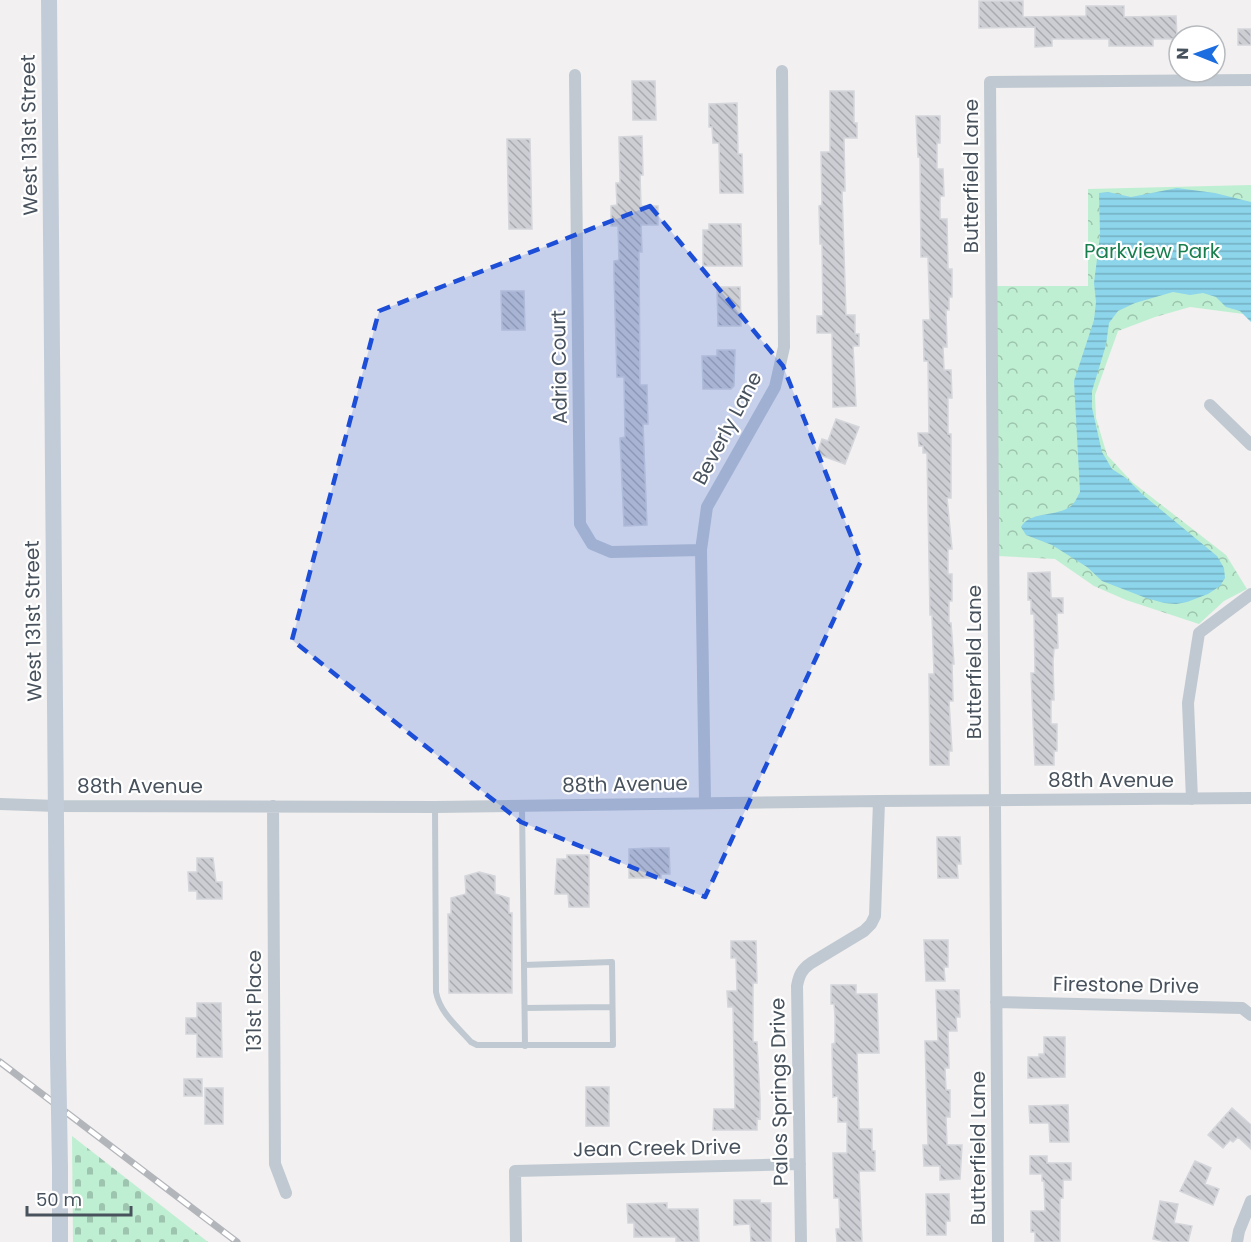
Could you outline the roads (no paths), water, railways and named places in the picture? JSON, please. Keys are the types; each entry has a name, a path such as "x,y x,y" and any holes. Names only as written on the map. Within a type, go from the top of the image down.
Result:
{"street":[{"name":"West 131st Street","path":"49,0 60,1242"},
{"name":"Beverly Lane","path":"705,802 701,550 707,507 776,387 784,347 782,71"},
{"name":"Adria Court","path":"575,75 580,524 591,544 611,552 701,550"},
{"name":"Butterfield Lane","path":"998,1242 990,82 1251,80"},
{"path":"1210,405 1251,445"},
{"path":"1192,799 1188,704 1199,633 1251,594"},
{"name":"88th Avenue","path":"0,804 435,807 705,802 1251,798"},
{"name":"Palos Springs Drive","path":"801,1242 798,977 811,963 864,931 875,916 879,801"},
{"name":"131st Place","path":"273,806 274,1164 286,1193"},
{"name":"Firestone Drive","path":"996,1002 1242,1008 1251,1015"},
{"name":"Jean Creek Drive","path":"516,1242 515,1170 800,1164"},
{"path":"1237,1242 1251,1201"}],"lane":[{"path":"522,806 525,1046"},
{"path":"435,807 436,992 438,1003 471,1042 477,1045 613,1045 612,962 524,964"},
{"path":"525,1008 612,1007"}],"water":[{"path":"1177,188 1215,193 1251,202 1251,322 1240,311 1226,307 1216,297 1203,293 1190,295 1173,292 1135,303 1118,311 1109,323 1106,345 1092,391 1092,408 1102,452 1112,469 1126,478 1143,495 1217,556 1224,568 1225,578 1220,586 1208,594 1176,604 1146,598 1102,581 1087,567 1052,545 1026,535 1021,527 1031,518 1067,508 1074,503 1080,492 1074,381 1094,320 1096,302 1094,283 1100,235 1099,193 1108,192 1131,197"}],"railway":[{"path":"0,1062 237,1242"}],"park label":[{"name":"Parkview Park","path":"1152,251"}]}
